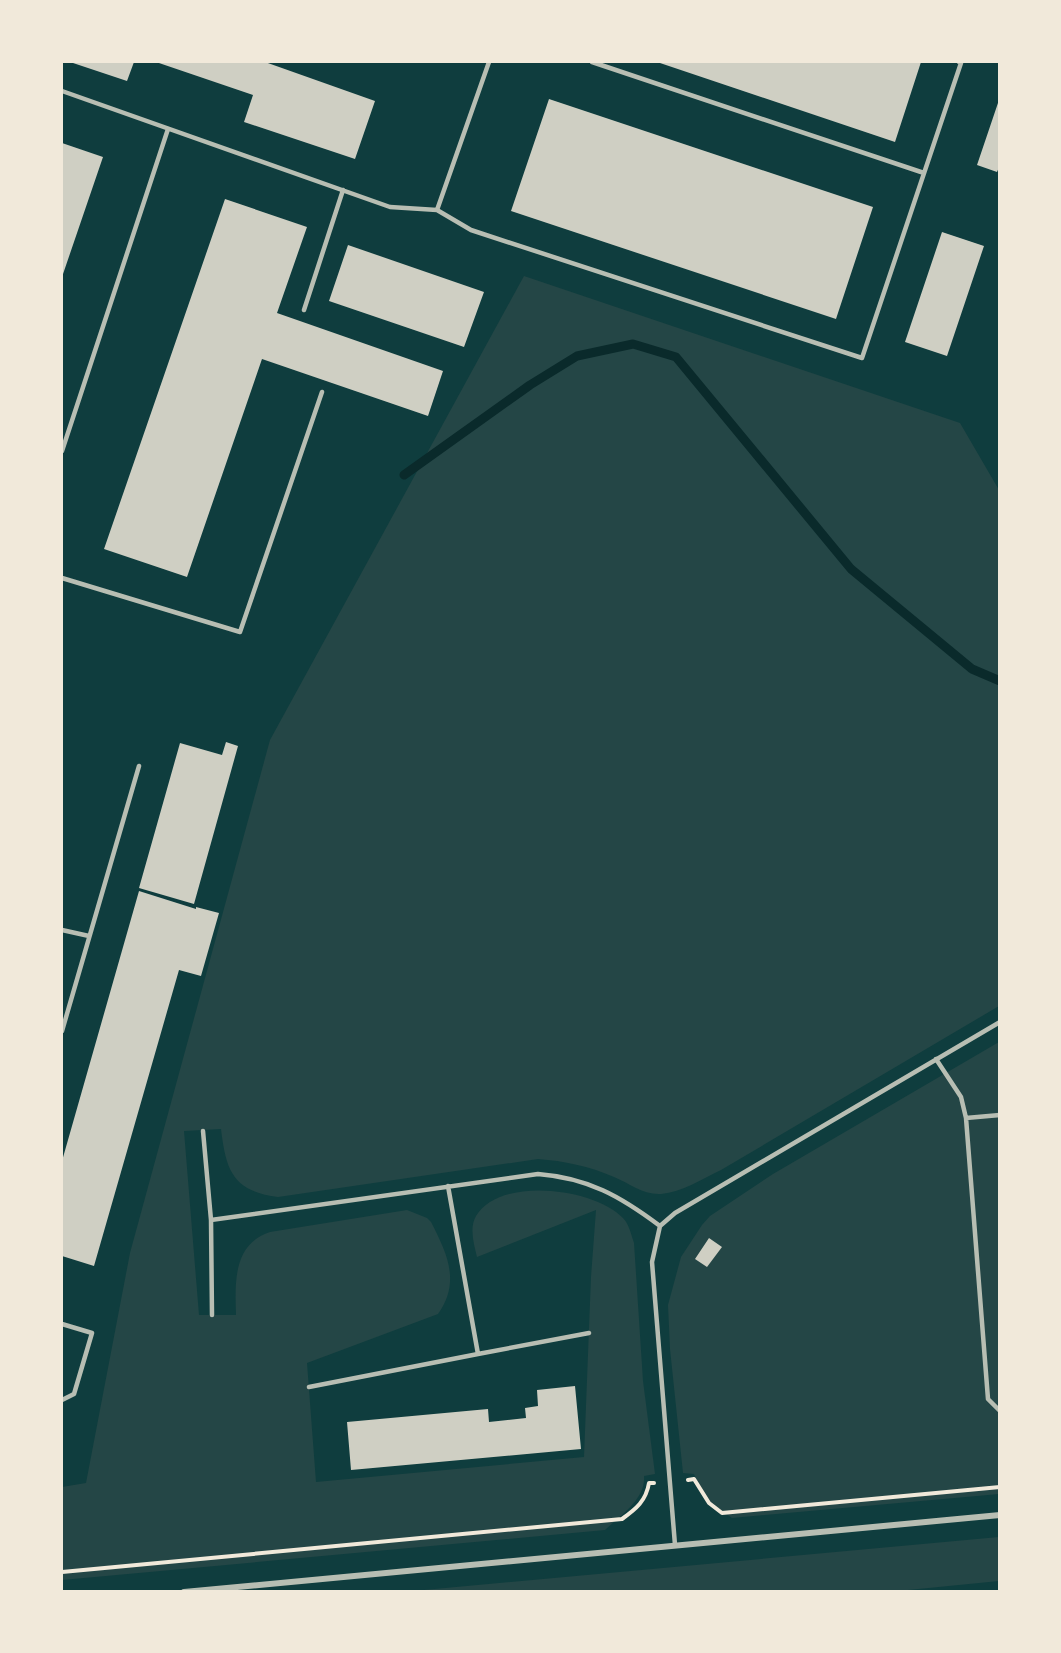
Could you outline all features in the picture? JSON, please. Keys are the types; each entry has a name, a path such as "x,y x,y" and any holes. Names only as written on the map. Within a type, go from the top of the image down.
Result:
{"street":[{"path":"184,1592 999,1515"}],"lane":[{"path":"437,210 489,62"},
{"path":"592,62 924,173"},
{"path":"62,91 390,207 437,210 471,230 862,358 961,63 959,62"},
{"path":"62,451 168,129"},
{"path":"304,310 343,190"},
{"path":"62,578 240,632 322,392"},
{"path":"62,1031 139,766"},
{"path":"62,930 89,936"},
{"path":"675,1545 652,1262 660,1226 675,1213 999,1022"},
{"path":"936,1059 961,1097 966,1118 988,1399 999,1411"},
{"path":"966,1118 999,1115"},
{"path":"203,1131 211,1220 212,1315"},
{"path":"211,1220 538,1174 565,1176 586,1181 632,1205 660,1226"},
{"path":"448,1186 478,1354"},
{"path":"62,1324 92,1333 74,1395 62,1400"},
{"path":"309,1388 589,1333"}],"path":[{"path":"62,1572 622,1519 646,1496 649,1483 670,1480 694,1479 709,1503 722,1513 999,1487"}],"shaded area":[{"path":"524,276 960,423 999,490 999,1006 721,1170 669,1193 654,1194 642,1191 605,1173 586,1167 538,1159 278,1197 251,1190 234,1176 229,1167 221,1129 184,1131 199,1315 236,1315 237,1277 243,1255 249,1245 270,1232 407,1210 431,1222 442,1245 450,1279 445,1302 438,1314 307,1363 316,1482 584,1457 596,1210 477,1257 472,1231 476,1216 488,1203 505,1195 525,1191 548,1191 591,1199 623,1218 628,1226 634,1243 643,1381 655,1474 644,1476 644,1484 637,1499 605,1530 62,1580 62,1487 86,1483 130,1253 270,740"},
{"path":"999,1042 999,1494 732,1518 706,1499 694,1474 683,1473 670,1349 668,1305 681,1257 710,1216 773,1174"},
{"path":"999,1537 999,1581 888,1592 413,1591"}],"building":[{"path":"70,62 134,62 127,81"},
{"path":"156,62 265,62 375,101 355,159 244,122 253,95"},
{"path":"657,62 921,62 895,142"},
{"path":"1000,97 1000,165 997,172 977,165"},
{"path":"549,99 873,207 836,319 511,211"},
{"path":"62,143 103,157 62,277"},
{"path":"225,199 307,227 277,313 443,371 428,416 262,359 187,577 104,549"},
{"path":"942,232 984,246 947,356 905,342"},
{"path":"348,245 484,292 464,347 329,301"},
{"path":"226,742 238,746 194,904 139,888 180,743 222,755"},
{"path":"139,891 196,909 196,907 219,913 201,976 179,970 94,1266 62,1256 62,1161"},
{"path":"709,1238 722,1247 707,1267 695,1259"},
{"path":"575,1386 581,1449 351,1470 347,1422 488,1409 489,1422 526,1418 525,1408 538,1406 537,1390"}],"waterway":[{"path":"404,475 530,385 577,356 633,344 676,357 851,569 972,669 1000,681"}]}
